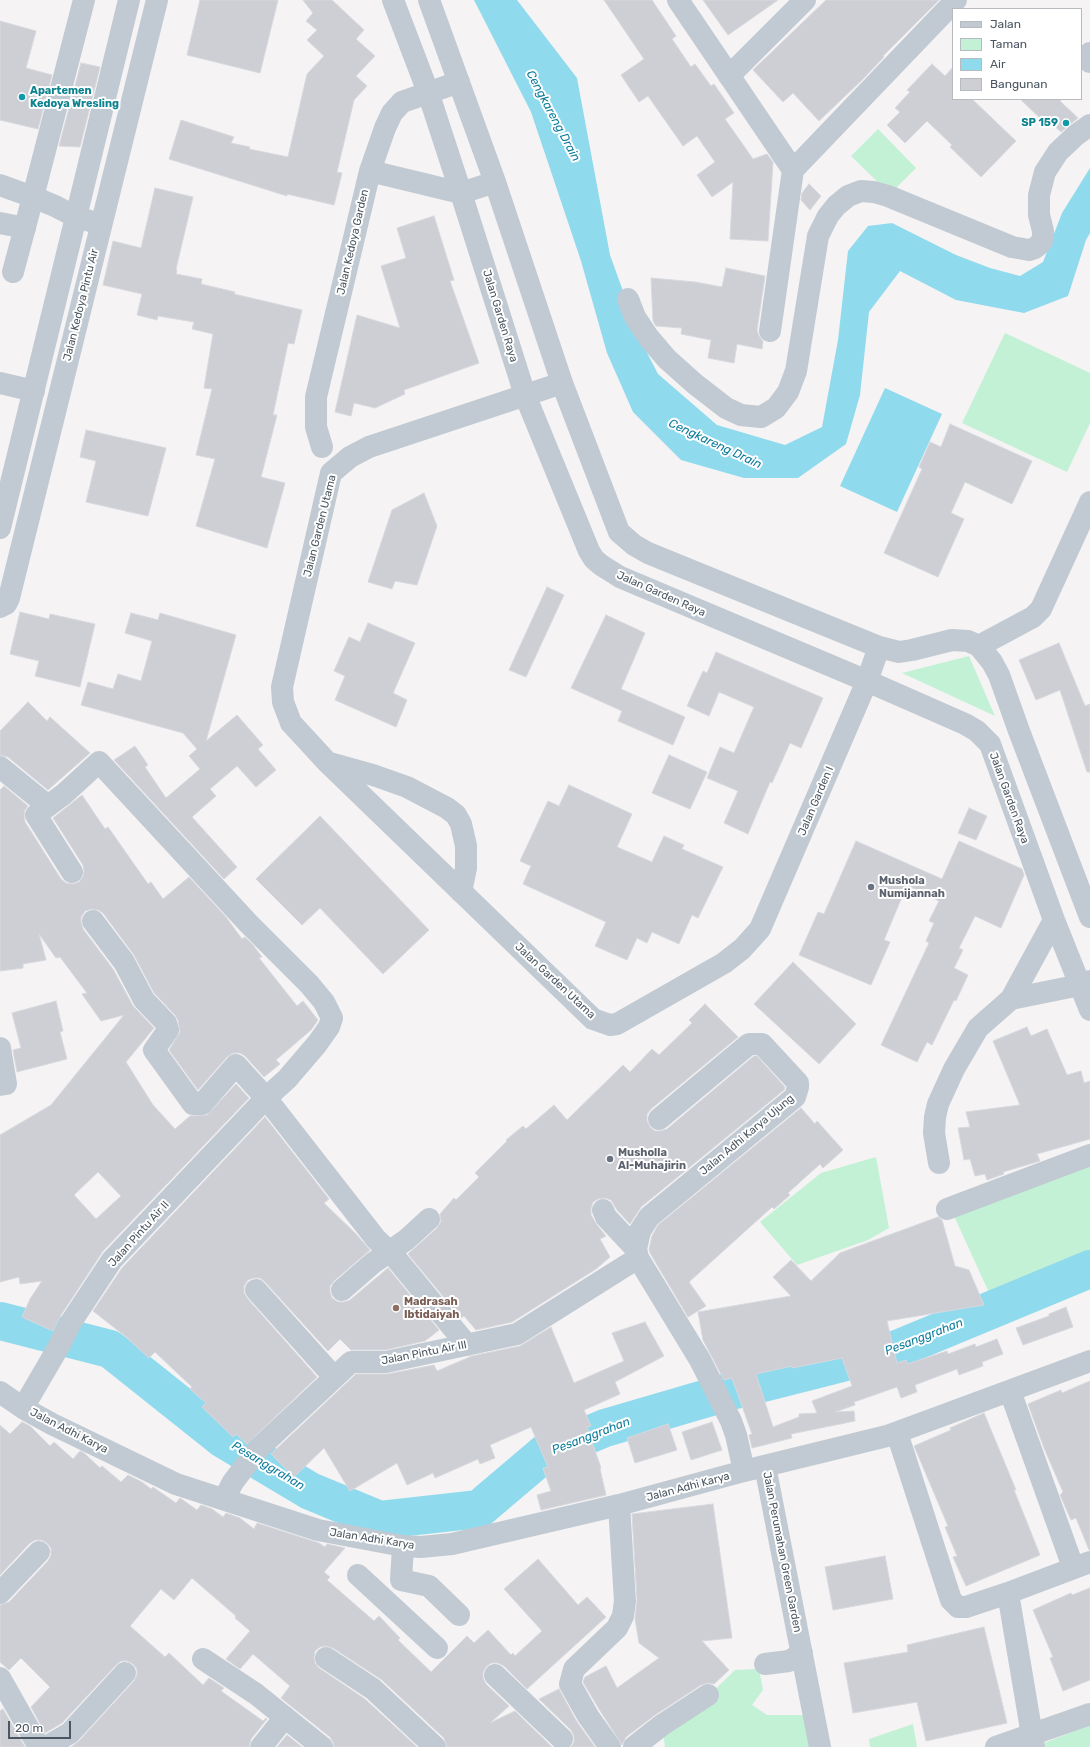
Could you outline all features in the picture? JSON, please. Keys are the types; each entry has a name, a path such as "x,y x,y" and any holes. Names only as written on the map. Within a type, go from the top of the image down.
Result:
{"street":[{"path":"13,272 34,197 84,0"},
{"path":"0,528 129,0"},
{"name":"Jalan Kedoya Pintu Air","path":"0,607 6,604 9,598 157,0"},
{"name":"Jalan Garden Raya","path":"393,0 428,92 525,395 589,551 594,559 620,577 867,681 965,724 977,731 990,744 1054,920 1085,983 1090,1010"},
{"path":"429,0 495,182 562,383 620,532 634,545 648,553 879,647 899,652 952,640 968,640 979,646 992,662 999,675 1090,917"},
{"path":"678,0 793,170"},
{"path":"729,76 805,0"},
{"path":"770,331 793,170 956,0"},
{"path":"1090,53 1090,62"},
{"name":"Jalan Kedoya Garden","path":"322,447 316,427 316,397 370,171 385,128 392,113 402,102 459,82"},
{"path":"628,299 635,317 648,338 667,359 695,384 726,408 741,415 761,417 776,408 788,392 796,371 818,236 828,216 836,206 848,196 861,191 874,192 888,196 1012,247 1029,250 1040,244 1043,238 1039,215 1039,195 1045,172 1058,152 1076,135 1090,125"},
{"path":"370,171 461,193 495,182"},
{"path":"0,186 34,197 76,217 101,224"},
{"path":"0,223 25,228"},
{"path":"0,383 34,391"},
{"name":"Jalan Garden Utama","path":"562,383 369,447 350,457 330,473 282,687 283,702 291,722 327,762 593,1019 610,1025 617,1024 724,963 742,950"},
{"path":"979,646 1033,617 1041,609 1090,502"},
{"path":"684,605 696,573"},
{"name":"Jalan Garden I","path":"742,950 760,929 772,904 867,681 879,647"},
{"path":"990,744 1019,731"},
{"name":"Jalan Pintu Air II","path":"23,1408 58,1348 71,1322 112,1260 266,1098 287,1080 317,1044 329,1027 332,1018 324,1002 309,984 248,923 98,762 64,794 48,806"},
{"path":"327,762 373,775 406,787 447,808 456,815 461,824 466,846 466,868 461,892"},
{"path":"0,766 48,806 36,815 72,872"},
{"path":"939,1163 934,1133 935,1117 938,1104 954,1069 978,1028 1011,999 1054,920"},
{"path":"93,921 124,962 144,1000 166,1023 168,1030 154,1050 193,1104 202,1104 236,1065 266,1098 376,1239 390,1252 467,1345"},
{"path":"1011,999 1085,983"},
{"name":"Jalan Adhi Karya Ujung","path":"637,1254 640,1231 649,1217 795,1097 798,1083 762,1044 749,1044 659,1120"},
{"path":"0,1048 6,1084 0,1085"},
{"path":"947,1210 1090,1155"},
{"path":"603,1210 606,1217 637,1254 700,1360 725,1409 736,1435 744,1471"},
{"path":"342,1290 373,1263 406,1240 429,1219"},
{"name":"Jalan Pintu Air III","path":"229,1491 259,1448 351,1362 386,1362 517,1334 637,1254"},
{"path":"256,1290 334,1377"},
{"name":"Jalan Perumahan Green Garden","path":"820,1747 765,1466 897,1433 1090,1361"},
{"path":"897,1433 951,1600 958,1607 966,1608 1008,1593 1082,1564 1010,1391"},
{"name":"Jalan Adhi Karya","path":"0,1392 23,1408 52,1424 176,1484 229,1491 318,1530 403,1546 421,1547 452,1544 619,1505 765,1466"},
{"path":"610,1747 588,1716 570,1684 571,1675 574,1669 617,1628 623,1616 625,1601 619,1505"},
{"path":"383,1598 401,1580 403,1546"},
{"path":"0,1593 39,1552"},
{"path":"358,1575 437,1648"},
{"path":"401,1580 429,1586 459,1615"},
{"path":"1008,1593 1033,1741"},
{"path":"765,1664 789,1661 802,1653"},
{"path":"326,1658 373,1689 435,1747"},
{"path":"203,1659 256,1694 322,1747"},
{"path":"46,1747 70,1733 125,1673"},
{"path":"495,1675 558,1743 588,1716"},
{"path":"0,1678 6,1704 39,1747"},
{"path":"634,1747 662,1725 708,1696"},
{"path":"996,1747 1033,1741 1090,1714"},
{"path":"261,1747 284,1717"}],"green space":[{"path":"878,129 916,168 890,194 851,156"},
{"path":"1005,333 1090,373 1090,423 1067,472 962,423"},
{"path":"969,656 995,716 902,673"},
{"path":"876,1157 889,1228 868,1240 797,1265 760,1222 821,1173"},
{"path":"1090,1164 1090,1256 991,1297 950,1207"},
{"path":"759,1669 763,1690 752,1705 767,1715 805,1715 812,1747 665,1747 662,1725 699,1705 735,1670"},
{"path":"913,1724 917,1747 870,1747 869,1739"},
{"path":"1090,1725 1090,1747 1039,1747 1039,1745"}],"water":[{"name":"Cengkareng Drain","path":"474,0 517,0 577,78 610,255 641,341 658,374 717,425 785,445 822,427 838,340 848,251 868,226 892,223 956,255 990,268 1020,276 1043,262 1062,213 1090,168 1090,233 1086,240 1068,296 1024,313 956,300 900,271 869,312 860,395 846,444 798,478 744,478 681,460 633,412 607,353 581,261 531,112"},
{"path":"885,388 942,414 897,512 840,486"}],"building":[{"path":"200,0 278,0 260,73 187,55"},
{"path":"303,0 332,0 364,30 356,39 375,56 356,76 367,86 354,100 337,172 342,173 334,205 287,194 287,196 169,159 181,120 234,137 231,143 250,147 249,149 288,157 307,74 324,56 307,40 317,30 306,21 313,13"},
{"path":"604,0 652,0 676,36 672,39 691,67 695,64 711,86 714,84 734,113 725,119 753,159 767,154 773,162 768,241 730,239 733,182 712,197 697,175 715,162 697,136 683,146 648,96 639,102 621,75 644,59"},
{"path":"703,0 778,0 728,35"},
{"path":"826,0 939,0 883,56 884,57 863,79 819,121 793,93 783,102 753,70"},
{"name":"Apartemen Kedoya Wresling","path":"0,21 36,31 26,68 52,75 38,129 0,120"},
{"path":"81,63 100,67 80,147 59,146"},
{"path":"932,64 945,76 952,68 952,100 973,100 1016,141 981,177 950,147 952,145 927,121 905,143 887,125 900,112 895,108 910,92 907,90"},
{"path":"1021,100 1061,100 1060,101 1078,118 1061,132 1044,117 1042,120"},
{"path":"809,184 821,196 810,210 801,200 802,193"},
{"path":"155,188 193,197 176,274 202,279 201,284 235,292 234,294 302,310 294,344 288,343 273,415 277,415 261,477 285,483 267,548 196,526 215,459 196,455 212,389 204,388 213,334 192,329 194,322 158,316 157,320 137,315 142,294 103,285 113,241 141,248"},
{"path":"434,216 454,280 450,281 479,363 404,390 405,394 375,408 354,403 351,416 335,412 357,315 400,328 381,266 406,258 397,228"},
{"path":"726,268 765,276 757,330 763,341 762,349 737,344 734,363 708,358 711,340 681,334 682,328 656,326 653,321 651,278 695,282 722,287"},
{"path":"950,424 1032,461 1012,504 965,482 951,513 964,519 938,577 884,553 922,469 919,467 930,442 941,447"},
{"path":"86,430 166,448 148,516 86,502 96,461 80,457"},
{"path":"424,493 437,526 417,585 395,581 392,589 368,582 392,510"},
{"path":"547,587 564,595 526,677 509,670"},
{"path":"20,612 49,619 50,614 95,624 80,687 35,676 39,661 10,654"},
{"path":"131,613 158,620 160,613 236,635 206,741 237,715 263,745 258,749 276,770 256,787 237,766 210,789 216,796 192,817 237,867 224,879 114,760 135,746 148,765 145,767 166,798 200,769 189,756 197,749 183,733 81,705 88,682 113,689 118,674 141,681 152,641 125,633"},
{"path":"606,615 645,633 621,689 685,717 673,745 618,721 622,711 571,688"},
{"path":"368,623 415,643 393,693 407,700 396,727 335,700 345,676 334,671 349,637 360,642"},
{"path":"1059,643 1085,706 1090,704 1090,772 1087,772 1060,690 1036,700 1019,660"},
{"path":"716,652 823,698 801,748 790,743 772,783 770,782 748,834 724,823 738,791 707,778 720,747 734,753 754,707 719,692 709,716 687,706 703,671 707,673"},
{"path":"28,702 47,721 50,717 90,753 48,790 8,757 0,755 0,731"},
{"path":"669,755 707,772 690,809 652,793"},
{"path":"569,785 632,814 617,847 652,862 664,836 684,845 682,849 723,867 698,918 692,915 679,944 652,932 647,943 637,938 627,960 595,946 606,922 523,884 531,866 520,861 548,801 559,806"},
{"path":"4,786 28,806 24,815 25,822 61,879 66,883 73,884 79,882 83,877 83,865 53,818 82,795 105,829 108,827 148,884 151,882 163,899 189,877 226,917 242,939 245,937 253,945 262,957 259,958 297,1006 303,1001 318,1020 311,1030 276,1060 280,1064 264,1077 245,1056 240,1053 233,1053 227,1057 198,1090 169,1050 180,1032 178,1020 175,1015 154,993 134,955 103,913 92,909 85,911 81,917 83,929 113,969 133,1006 154,1028 126,1062 153,1105 175,1129 190,1116 207,1115 236,1084 249,1098 103,1251 61,1315 53,1331 22,1317 30,1299 42,1281 20,1284 19,1277 0,1282 0,1135 51,1105 124,1015 101,1021 82,994 87,993 60,957 56,958 39,934 46,960 23,964 23,968 0,971 0,790","holes":["98,1172 121,1196 96,1219 74,1195"]},
{"path":"969,808 987,816 976,840 958,833"},
{"path":"320,816 429,930 383,974 320,908 302,925 256,879"},
{"path":"856,841 942,879 959,841 1022,869 1024,875 1001,928 975,916 959,948 963,950 954,968 968,975 956,1001 954,1000 932,1045 927,1042 917,1062 881,1045 929,943 926,941 934,923 929,921 939,901 907,885 884,940 890,942 871,985 799,955 818,912 824,914"},
{"path":"793,962 856,1024 819,1064 754,1004"},
{"path":"56,1001 63,1031 60,1032 67,1059 17,1072 13,1050 21,1048 12,1013"},
{"path":"705,1004 738,1037 651,1109 647,1114 647,1121 650,1127 655,1131 667,1129 754,1056 757,1056 785,1087 784,1090 641,1207 630,1224 617,1210 611,1200 605,1198 598,1199 593,1202 591,1215 606,1236 600,1239 610,1257 596,1269 512,1322 476,1330 464,1316 461,1318 408,1254 437,1228 441,1222 440,1214 454,1198 456,1200 479,1177 475,1173 507,1141 506,1140 523,1126 526,1129 554,1105 567,1120 623,1065 630,1072 652,1049 659,1055 692,1023 689,1020"},
{"path":"1027,1027 1031,1036 1047,1029 1067,1075 1081,1071 1084,1083 1090,1081 1090,1139 1037,1154 1040,1161 1003,1172 1004,1174 987,1180 985,1174 975,1176 970,1159 964,1160 958,1128 970,1127 966,1112 1020,1105 993,1041"},
{"path":"801,1108 815,1124 817,1121 843,1150 823,1168 820,1164 788,1193 790,1195 774,1209 772,1207 689,1282 706,1306 688,1317 650,1253 649,1249 652,1236 658,1225"},
{"path":"265,1117 329,1199 324,1203 370,1250 330,1286 332,1298 338,1302 350,1300 388,1268 439,1330 425,1341 385,1350 351,1350 340,1339 328,1351 265,1282 260,1278 248,1280 244,1286 244,1293 247,1298 317,1377 247,1444 236,1434 233,1437 202,1407 206,1403 190,1389 192,1387 155,1352 149,1358 125,1336 93,1311 122,1268"},
{"path":"938,1217 942,1220 955,1266 969,1270 984,1305 887,1321 897,1363 906,1360 907,1364 947,1351 948,1354 975,1344 976,1347 997,1339 1003,1354 982,1362 983,1366 959,1375 957,1369 915,1385 917,1392 901,1398 897,1387 854,1402 855,1405 835,1412 854,1411 855,1421 791,1434 792,1438 752,1448 749,1435 752,1434 732,1378 724,1380 703,1340 698,1312 791,1296 773,1277 791,1260 811,1281 840,1253","holes":["842,1358 852,1386 812,1401 817,1413 799,1414 799,1417 773,1427 756,1374 792,1366 792,1368"]},
{"path":"1066,1307 1073,1327 1023,1345 1016,1328 1049,1316 1049,1314"},
{"path":"645,1322 664,1356 615,1382 620,1394 584,1410 591,1426 587,1427 601,1468 606,1495 541,1510 537,1495 551,1491 543,1468 548,1467 531,1427 490,1445 495,1458 480,1464 478,1459 435,1478 433,1473 407,1485 397,1463 350,1491 324,1448 294,1477 271,1454 356,1374 388,1374 434,1365 437,1371 472,1356 520,1346 551,1327 574,1383 624,1361 612,1333"},
{"path":"1090,1381 1089,1550 1076,1518 1071,1520 1060,1495 1063,1492 1044,1448 1028,1404 1061,1390 1062,1393"},
{"path":"984,1413 1016,1490 1014,1490 1040,1555 966,1586 953,1557 957,1556 945,1527 948,1526 914,1446 951,1430 950,1428"},
{"path":"22,1422 30,1426 50,1446 54,1442 73,1459 80,1451 84,1453 100,1468 102,1466 121,1482 128,1475 142,1482 151,1489 153,1487 176,1503 180,1498 197,1510 201,1505 212,1509 223,1517 226,1513 240,1518 254,1529 257,1523 319,1543 325,1547 327,1544 345,1548 324,1572 330,1577 327,1580 374,1621 379,1616 400,1638 398,1640 431,1672 467,1636 474,1643 488,1630 511,1655 513,1653 515,1656 542,1631 504,1589 538,1559 578,1605 587,1597 606,1617 527,1689 504,1666 498,1663 491,1663 486,1667 483,1672 483,1678 486,1684 509,1706 490,1723 515,1711 552,1747 447,1747 444,1738 382,1680 333,1648 326,1646 320,1647 315,1651 315,1663 319,1668 365,1699 417,1747 334,1747 330,1737 281,1698 290,1686 253,1654 240,1669 226,1659 250,1631 235,1618 236,1616 192,1578 174,1600 161,1589 130,1626 165,1657 169,1653 203,1685 209,1678 224,1688 221,1691 263,1721 266,1718 267,1719 251,1739 249,1747 71,1747 79,1741 134,1681 137,1675 137,1669 133,1664 127,1661 121,1661 116,1665 62,1723 45,1733 31,1707 50,1687 21,1658 9,1670 0,1662 0,1605 9,1602 48,1561 51,1555 51,1548 47,1543 42,1540 35,1540 30,1543 0,1575 0,1425 10,1434"},
{"path":"712,1422 722,1450 691,1460 682,1432"},
{"path":"668,1424 677,1450 635,1463 627,1438"},
{"path":"713,1504 732,1638 702,1641 729,1670 714,1684 708,1683 701,1685 655,1715 626,1737 622,1745 583,1682 585,1677 606,1666 617,1688 659,1658 639,1643 635,1619 637,1600 632,1514"},
{"path":"885,1556 893,1599 833,1610 825,1567"},
{"path":"1090,1588 1090,1680 1063,1691 1050,1658 1053,1657 1033,1610 1071,1593 1072,1595"},
{"path":"984,1627 1007,1723 926,1741 917,1702 853,1713 844,1663 908,1652 907,1645"},
{"path":"559,1689 577,1722 595,1747 571,1747 574,1742 574,1736 571,1730 539,1699"},
{"path":"3,1709 25,1747 0,1747 0,1711"},
{"path":"287,1735 302,1747 277,1747"}],"waterway":[{"name":"Pesanggrahan","path":"0,1321 110,1349 223,1439 310,1491 380,1520 479,1509 545,1453 605,1428 735,1390 897,1349 1090,1269"}],"place":[{"name":"Apartemen Kedoya Wresling","path":"22,97"},
{"name":"SP 159","path":"1066,123"},
{"name":"Mushola Numijannah","path":"871,887"},
{"name":"Musholla Al-Muhajirin","path":"610,1159"},
{"name":"Madrasah Ibtidaiyah","path":"396,1308"}]}
